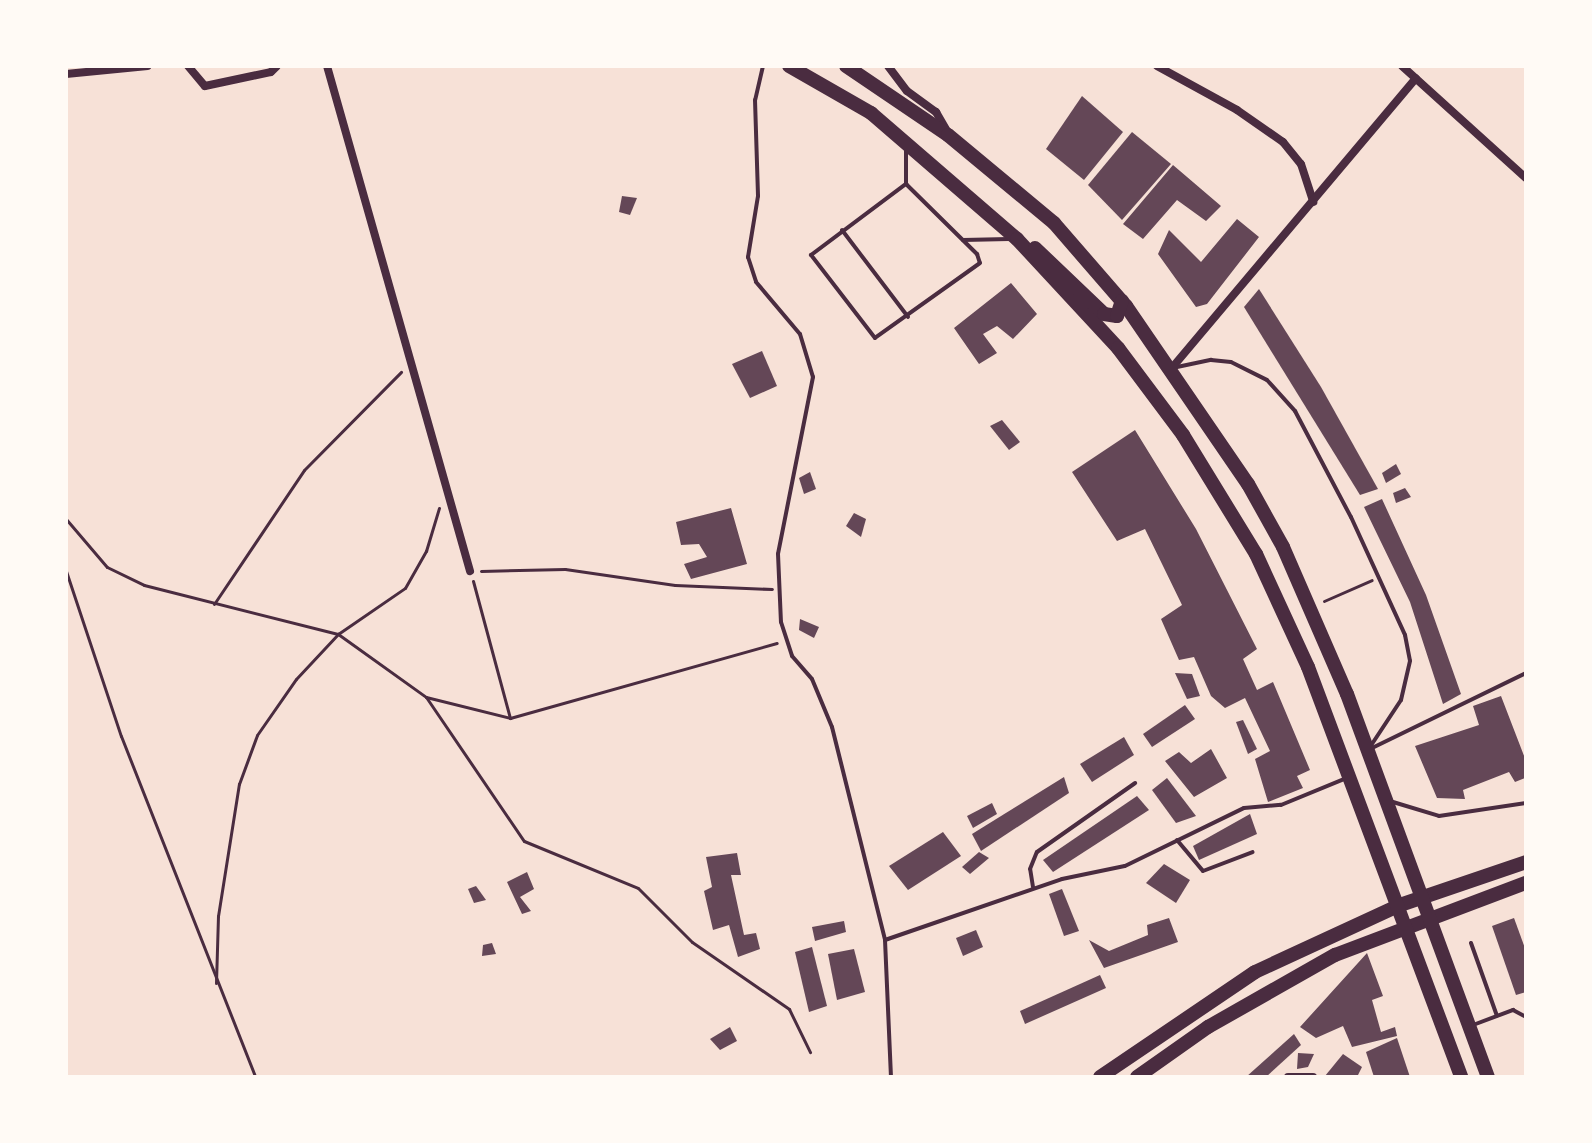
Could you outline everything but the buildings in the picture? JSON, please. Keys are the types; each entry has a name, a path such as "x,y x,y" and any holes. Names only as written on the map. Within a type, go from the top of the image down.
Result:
{"main road":[{"path":"789,66 838,91 906,142 1017,239 1118,348 1222,495 1286,617 1400,905 1461,1077"},
{"path":"846,66 948,135 1054,223 1122,301 1248,484 1309,607 1368,749 1488,1077"},
{"path":"1017,239 1054,262 1104,314 1117,316 1122,301"},
{"path":"1100,1077 1255,972 1400,905 1526,862"},
{"path":"1137,1077 1263,994 1407,925 1526,883"}],"street":[{"path":"66,74 148,66"},
{"path":"188,66 205,86 271,72 277,66"},
{"path":"327,66 470,571"},
{"path":"888,66 907,91 936,112 948,135"},
{"path":"1157,66 1237,110 1283,142 1301,164 1313,202"},
{"path":"1402,66 1526,178"},
{"path":"1171,369 1416,78"},
{"path":"1288,1077 1313,1077"}],"lane":[{"path":"763,66 755,100 758,196 748,257 756,282 800,334 813,377 778,554 780,589 792,656 812,679 832,727 885,940 891,1077"},
{"path":"906,142 906,184 977,254 978,267 880,337 866,332 812,260 813,251 906,184"},
{"path":"842,230 908,317"},
{"path":"963,240 1017,239"},
{"path":"1171,369 1211,360 1231,362 1250,369 1282,394 1378,577 1405,635 1410,674 1401,700 1368,749"},
{"path":"1368,749 1526,673"},
{"path":"885,940 1033,888 1125,866 1244,808 1281,805 1350,776"},
{"path":"1033,888 1030,869 1037,852 1135,783"},
{"path":"1387,799 1434,816 1526,802"},
{"path":"1177,840 1203,871 1253,852"},
{"path":"1471,943 1497,1016"},
{"path":"1470,1026 1513,1010 1526,1017"}],"path":[{"path":"214,604 304,470 409,364"},
{"path":"216,983 218,916 239,784 275,707 338,634 405,588 426,551 445,482"},
{"path":"66,519 107,567 144,585 338,634 426,697 524,841 638,888 692,942 789,1009 810,1052"},
{"path":"510,718 470,571 565,569 675,585 780,589"},
{"path":"66,571 121,736 255,1077"},
{"path":"1309,607 1378,577"},
{"path":"426,697 510,718 787,640"}]}
